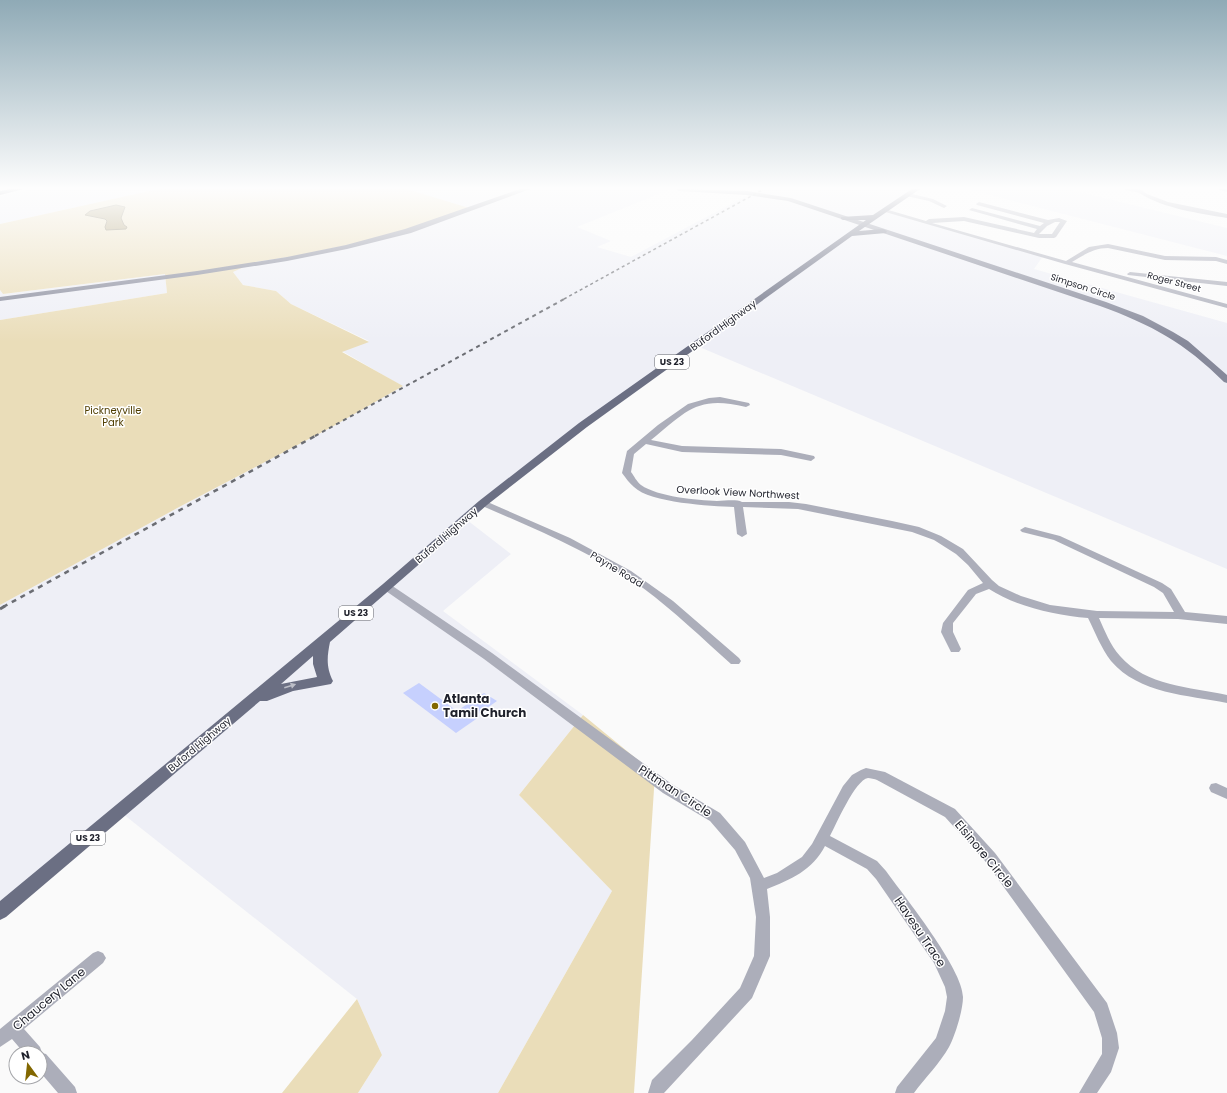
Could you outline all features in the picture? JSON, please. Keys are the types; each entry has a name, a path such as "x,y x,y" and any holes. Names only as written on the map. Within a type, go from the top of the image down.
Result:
{"main road":[{"name":"Buford Highway","path":"0,912 387,587 483,503 583,425 842,240"},
{"path":"242,708 277,690 297,684 326,681 319,668 324,639"}],"street":[{"path":"0,299 205,272 287,259 374,240"},
{"name":"Simpson Circle","path":"910,240 1087,298 1141,318 1170,332 1187,343 1200,353 1227,380"},
{"name":"Roger Street","path":"992,240 1067,263 1227,306"},
{"path":"1067,263 1087,249 1099,245 1165,258 1216,259 1227,262"},
{"path":"1114,275 1172,277 1227,284"},
{"name":"Overlook View Northwest","path":"746,405 722,399 698,402 688,406 630,453 626,464 628,475 646,491 673,500 788,505 899,526 921,532 947,543 958,550 991,585"},
{"path":"644,441 682,449 781,452 811,458"},
{"name":"Payne Road","path":"483,503 547,530 600,558 646,586 690,621 735,661"},
{"path":"738,503 742,534"},
{"path":"1025,530 1057,538 1151,581 1167,591 1181,616"},
{"path":"955,649 947,632 948,623 972,592 991,585 1016,598 1045,608 1092,615 1181,616 1227,620"},
{"name":"Pittman Circle","path":"387,587 488,656 668,789 715,817 740,846 757,877 763,917 762,956 746,993 698,1046 658,1086 656,1093"},
{"path":"1092,615 1115,658 1125,668 1145,680 1164,687 1227,699"},
{"name":"Elsinore Circle","path":"759,886 782,877 807,861 823,838 848,790 857,778 866,773 880,775 950,813 990,857 1101,1008 1109,1035 1111,1048 1108,1060 1087,1093"},
{"name":"Havesu Trace","path":"823,838 872,865 881,875 940,958 953,986 955,997 953,1011 943,1042 904,1093"},
{"name":"Chaucery Lane","path":"0,1039 98,958"},
{"path":"13,1028 27,1045"},
{"path":"48,1069 69,1093"}],"shaded area":[{"path":"342,240 609,240 611,241 597,247 631,257 663,240 987,240 1043,256 1034,269 1227,323 1227,569 697,346 544,455 467,520 511,554 443,611 583,715 519,795 612,891 498,1093 358,1093 382,1055 357,999 123,814 0,918 0,605 181,506 330,428 402,386 342,351 369,341 291,304 276,291 243,285 233,272 255,262"},
{"path":"1165,240 1227,240 1227,256"},
{"path":"165,274 167,293 0,320 0,290 3,294"}],"green space":[{"name":"Pickneyville Park","path":"0,240 371,240 295,256 255,262 233,272 243,285 276,291 291,304 369,342 342,352 403,386 330,428 181,506 0,605 0,320 167,293 165,274 3,294 0,290"},
{"path":"583,715 655,774 634,1093 498,1093 612,891 519,795"},
{"path":"357,999 382,1055 358,1093 282,1093"}],"building":[{"name":"Atlanta Tamil Church","path":"419,683 457,711 484,693 497,701 477,715 479,717 456,733 403,693"}],"railway":[{"path":"564,299 671,240"},
{"path":"315,436 566,298"},
{"path":"3,607 317,435"},
{"path":"0,609 5,606"}],"place":[{"name":"Atlanta Tamil Church","path":"435,706"}]}
